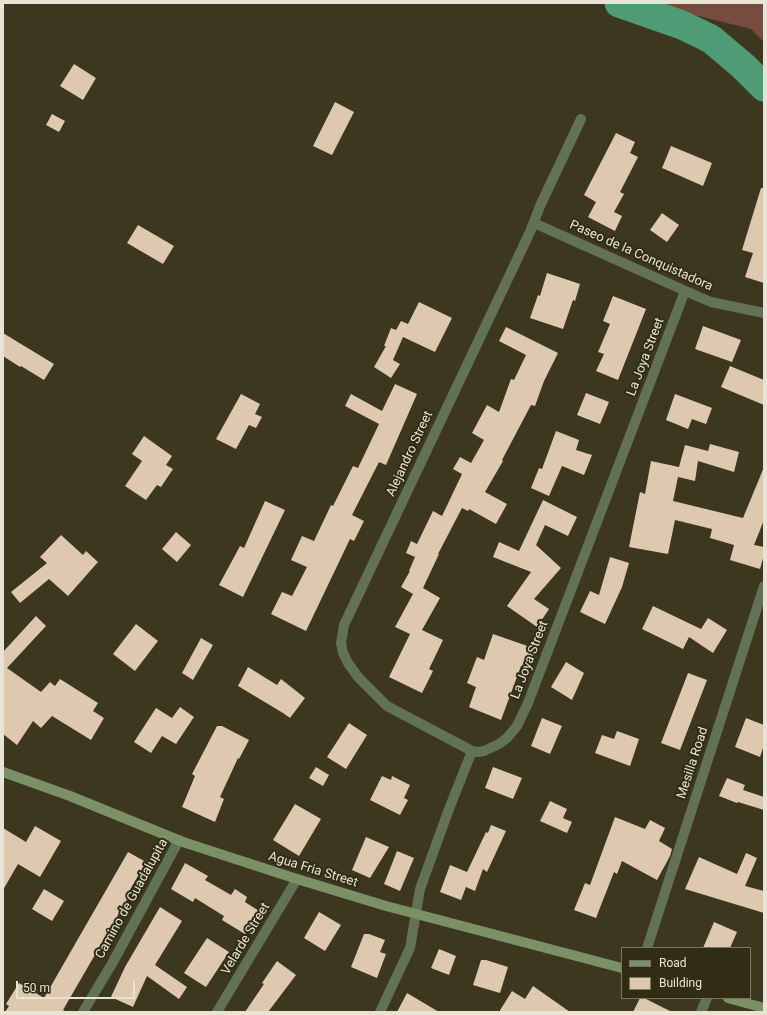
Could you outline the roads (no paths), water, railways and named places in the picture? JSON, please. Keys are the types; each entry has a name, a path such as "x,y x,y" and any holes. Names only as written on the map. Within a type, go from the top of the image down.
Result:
{"street":[{"name":"Alejandro Street","path":"472,751 396,711 380,700 358,677 348,663 342,648 342,634 348,615 534,223 540,206 581,118"},
{"name":"Paseo de la Conquistadora","path":"534,223 711,302 764,313"},
{"name":"La Joya Street","path":"472,751 484,752 499,744 512,732 524,712 685,291"},
{"name":"Mesilla Road","path":"647,947 764,586"},
{"path":"380,1012 410,948 420,889 448,809 472,751"},
{"name":"Agua Fria Street","path":"3,772 70,796 179,840 297,879 415,913 621,968"},
{"name":"Camino de Guadalupita","path":"83,1012 113,962 179,840"},
{"name":"Velarde Street","path":"217,1012 297,879"},
{"path":"701,1012 707,999"},
{"path":"732,999 764,1008"}],"waterway":[{"path":"619,3 682,25 711,39 743,66 764,87"}]}
